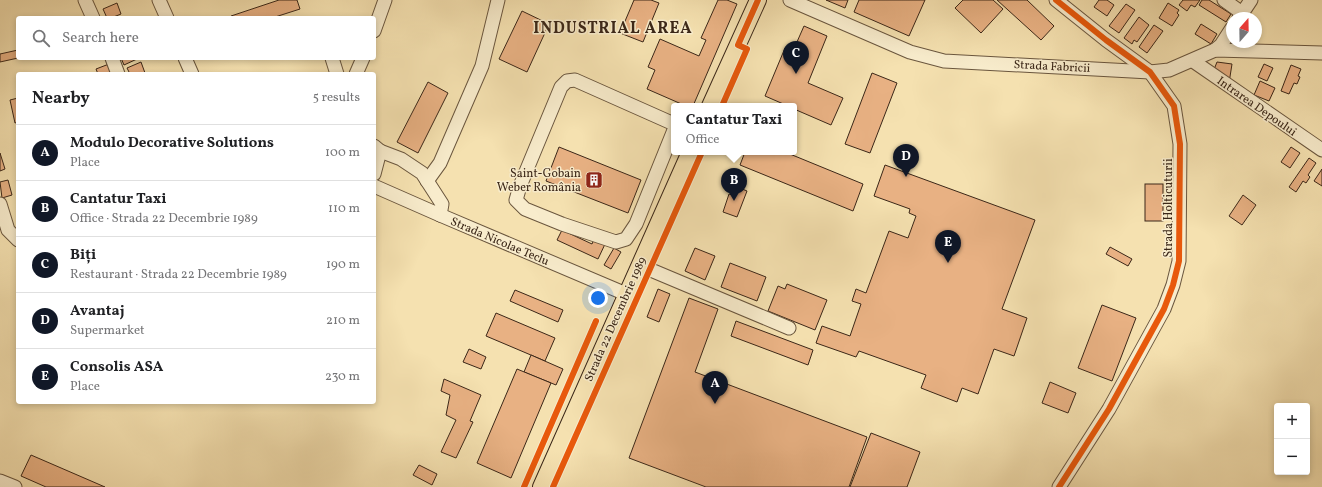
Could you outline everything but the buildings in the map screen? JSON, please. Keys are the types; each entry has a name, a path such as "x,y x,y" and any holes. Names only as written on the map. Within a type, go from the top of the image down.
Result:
{"main road":[{"path":"711,103 758,0"},
{"name":"Strada 22 Decembrie 1989","path":"541,487 689,155"}],"street":[{"path":"85,0 91,16"},
{"path":"159,0 166,16"},
{"path":"376,25 385,0"},
{"path":"427,181 440,163 482,66 498,0"},
{"name":"Strada Fabricii","path":"790,0 910,52 944,61 1150,72 1169,70 1193,61 1215,50 1322,53"},
{"name":"Strada Holticuturii","path":"1056,0 1106,40 1150,72 1174,106 1180,144 1180,261 1173,285 1164,309 1109,409 1059,487"},
{"path":"1224,0 1237,12"},
{"path":"1242,12 1250,0"},
{"path":"1215,50 1221,45 1226,37"},
{"path":"113,60 117,72"},
{"path":"186,60 191,72"},
{"path":"333,60 336,72"},
{"path":"357,72 362,60"},
{"name":"Intrarea Depoului","path":"1193,61 1322,150"},
{"path":"671,123 575,80 567,81 561,87 520,186 516,200 525,209 562,224 616,242 626,239 636,224 671,137"},
{"path":"377,148 401,159 422,173 442,204 440,215"},
{"name":"Strada Nicolae Teclu","path":"376,187 626,294"},
{"path":"0,204 8,230 16,238"},
{"path":"639,265 789,328"},
{"path":"0,481 15,487"}],"cycle path":[{"path":"723,103 747,49 738,45 758,0"},
{"path":"1056,0 1106,40 1150,72 1174,106 1180,144 1179,261 1173,285 1164,309 1109,409 1059,487"},
{"path":"553,487 701,155"},
{"path":"524,487 596,321"}],"place":[{"name":"Biți","path":"796,74"},
{"name":"Avantaj","path":"906,177"},
{"name":"Saint-Gobain Weber România","path":"594,180"},
{"name":"Cantatur Taxi","path":"734,201"},
{"name":"Consolis ASA","path":"948,263"},
{"name":"Modulo Decorative Solutions","path":"715,404"}],"district":[{"name":"INDUSTRIAL AREA","path":"613,27"}]}
